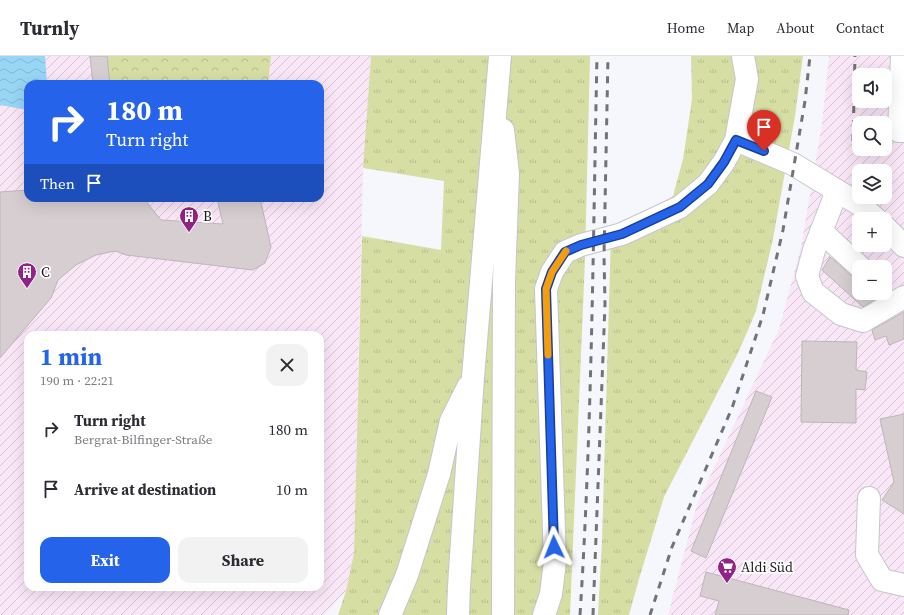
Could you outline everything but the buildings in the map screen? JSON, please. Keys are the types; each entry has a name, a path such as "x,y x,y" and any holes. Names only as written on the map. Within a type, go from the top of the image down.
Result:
{"main road":[{"path":"544,615 551,594 555,562 546,289 552,272 565,252 581,245 622,234 680,207 708,184 724,162 736,140 747,79 743,56"},
{"path":"902,56 899,131 904,131"},
{"path":"458,615 473,377 499,65"},
{"path":"499,65 508,174 504,281 503,615"},
{"path":"736,140 793,164 859,204 868,212"},
{"path":"837,191 814,250 806,276 813,292 841,314 863,321 896,296"},
{"path":"821,231 852,260"},
{"path":"892,234 904,246"},
{"path":"390,615 407,575 439,474 451,421 473,377"},
{"path":"869,498 867,555 882,580 904,585"}],"shaded area":[{"path":"0,56 371,56 363,168 354,553 346,591 324,615 0,615"},
{"path":"829,56 904,56 904,615 668,615 697,504 779,329 801,247 822,124"}],"green space":[{"path":"107,56 271,56 268,80 109,79"},
{"path":"371,56 590,56 585,259 570,615 338,615 346,591 354,553 362,236 441,250 444,181 363,168"},
{"path":"691,56 803,56 795,116 773,239 756,311 739,351 664,497 629,615 598,615 602,541 611,234 673,196 683,159 692,99"}],"water":[{"path":"0,56 45,56 47,80 24,80 24,109 0,105"}],"railway":[{"path":"580,615 590,405 597,56"},
{"path":"593,615 605,304 604,256 608,56"},
{"path":"650,615 672,547 732,408 763,315 783,230 805,101 810,56"},
{"path":"854,116 855,56"}],"slow traffic":[{"path":"548,355 546,289 552,272 566,251"}],"place":[{"name":"B","path":"189,233"},
{"name":"C","path":"27,289"},
{"name":"Aldi Süd","path":"727,584"}],"route":[{"path":"554,547 546,289 552,272 565,252 581,245 622,234 680,207 708,184 724,162 736,140 764,151"}]}
